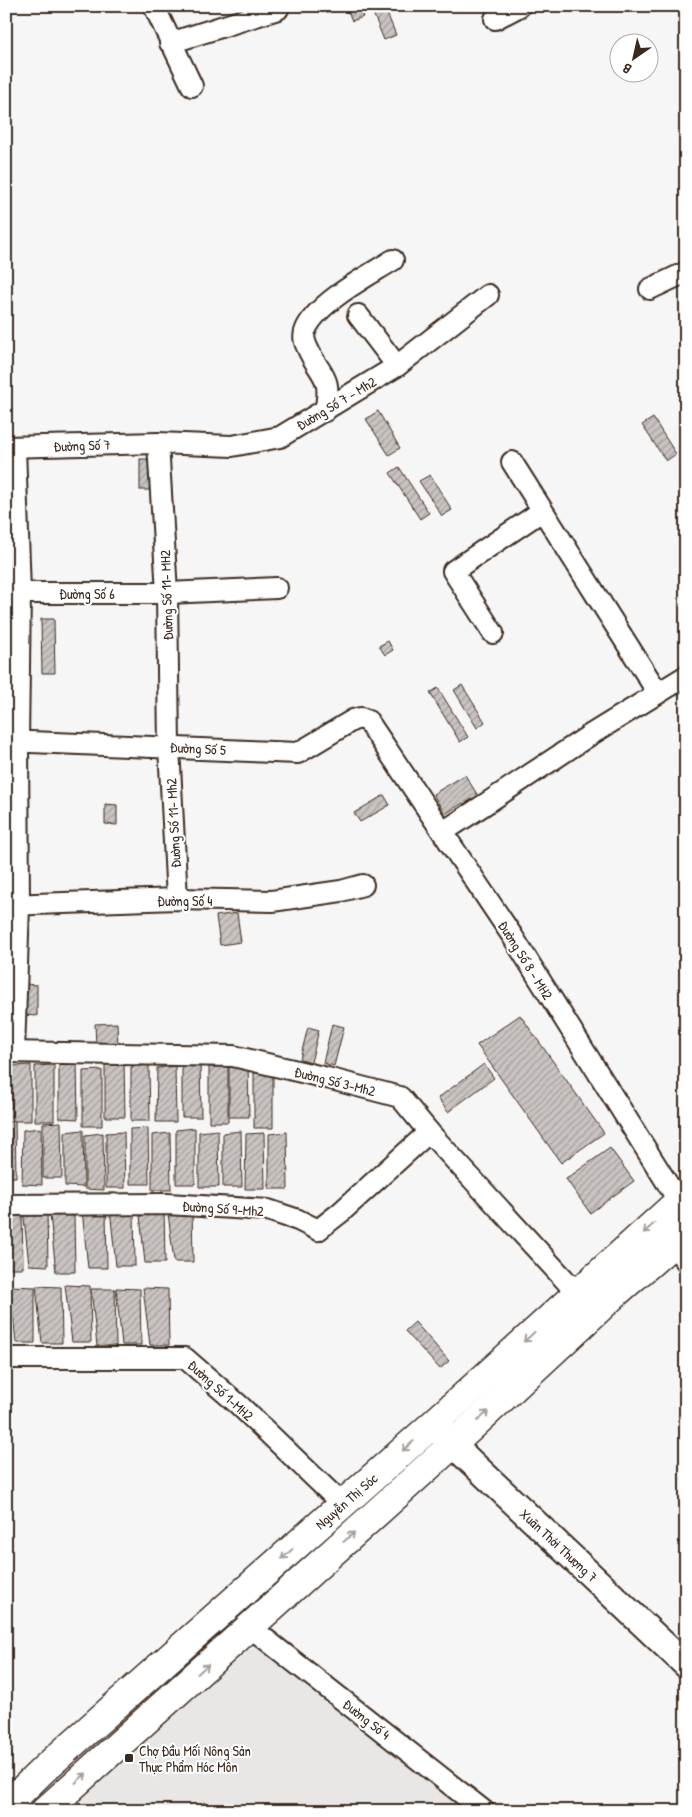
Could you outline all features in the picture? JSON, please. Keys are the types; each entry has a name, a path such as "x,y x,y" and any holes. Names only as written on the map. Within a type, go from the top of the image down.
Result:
{"main road":[{"name":"Nguyễn Thị Sóc","path":"6,1806 44,1769 432,1425 682,1199"},
{"name":"Nguyễn Thị Sóc","path":"46,1811 452,1445 617,1292 681,1246"}],"street":[{"path":"154,6 192,86"},
{"path":"495,19 520,6"},
{"path":"170,43 278,9"},
{"path":"325,411 328,388 326,378 306,347 304,339 305,330 310,322 345,290 393,260"},
{"path":"650,289 686,272"},
{"name":"Đường Số 7 - Mh2","path":"158,443 232,446 280,437 398,366 488,295"},
{"path":"358,315 398,366"},
{"name":"Đường Số 7","path":"11,447 158,443"},
{"name":"Đường Số 11- MH2","path":"158,443 167,593 170,747"},
{"path":"10,1052 13,905 11,447"},
{"path":"512,462 658,693"},
{"path":"493,633 453,571 542,511"},
{"name":"Đường Số 6","path":"13,593 167,593 278,588"},
{"path":"443,832 590,735 686,676"},
{"name":"Đường Số 5","path":"12,741 298,753 353,720 361,718 368,721"},
{"name":"Đường Số 8 - MH2","path":"368,721 513,937 682,1199"},
{"name":"Đường Số 11- Mh2","path":"170,747 177,899"},
{"name":"Đường Số 4","path":"13,905 177,899 272,901 341,891 363,885"},
{"name":"Đường Số 3-Mh2","path":"10,1052 233,1056 327,1078 400,1098 428,1132 532,1242 577,1293"},
{"name":"Đường Số 9-Mh2","path":"6,1205 167,1204 268,1210 318,1230 428,1132"},
{"name":"Đường Số 1-MH2","path":"6,1358 185,1358 239,1405 342,1504"},
{"name":"Xuân Thới Thượng 7","path":"432,1425 686,1665"},
{"name":"Đường Số 4","path":"250,1627 484,1811"}],"shaded area":[{"name":"Chợ Đầu Mối Nông Sản Thực Phẩm Hóc Môn","path":"260,1648 465,1811 66,1811 242,1649"}],"building":[{"path":"346,6 359,6 363,17 352,21"},
{"path":"385,8 396,35 384,40 373,13"},
{"path":"378,411 400,448 389,455 366,419"},
{"path":"653,418 676,454 666,461 642,425"},
{"path":"140,459 154,459 154,490 140,490"},
{"path":"399,467 429,513 420,519 390,473"},
{"path":"430,475 452,510 442,516 419,481"},
{"path":"41,619 54,619 55,673 42,673"},
{"path":"388,641 393,650 385,655 379,646"},
{"path":"462,685 485,722 477,728 454,690"},
{"path":"438,688 468,737 460,742 430,693"},
{"path":"465,775 480,799 466,808 463,803 445,814 433,794"},
{"path":"384,795 390,805 360,822 354,813"},
{"path":"105,804 117,805 117,825 105,824"},
{"path":"237,913 241,942 220,945 216,916"},
{"path":"24,984 37,985 37,1016 23,1015"},
{"path":"520,1015 604,1133 561,1163 477,1045"},
{"path":"117,1023 118,1045 96,1045 95,1024"},
{"path":"332,1024 344,1027 334,1066 323,1063"},
{"path":"308,1027 319,1030 311,1062 300,1059"},
{"path":"200,1060 201,1117 182,1117 182,1062"},
{"path":"10,1061 11,1118 6,1118 6,1062"},
{"path":"124,1061 125,1117 105,1117 105,1062"},
{"path":"248,1061 249,1117 229,1117 229,1063"},
{"path":"77,1062 78,1119 59,1118 59,1064"},
{"path":"484,1064 494,1078 448,1112 438,1098"},
{"path":"31,1065 31,1121 12,1121 12,1066"},
{"path":"54,1065 54,1121 35,1121 35,1066"},
{"path":"149,1065 150,1121 131,1121 131,1067"},
{"path":"175,1066 176,1122 156,1122 157,1068"},
{"path":"228,1066 228,1122 209,1122 209,1067"},
{"path":"102,1070 102,1126 83,1126 83,1071"},
{"path":"273,1071 273,1128 254,1128 254,1073"},
{"path":"15,1121 16,1177 6,1177 6,1122"},
{"path":"61,1122 62,1178 43,1178 43,1123"},
{"path":"41,1128 42,1185 22,1184 23,1130"},
{"path":"148,1128 149,1184 130,1184 130,1129"},
{"path":"195,1128 195,1184 176,1184 176,1130"},
{"path":"83,1130 84,1187 65,1186 65,1132"},
{"path":"218,1130 219,1187 199,1187 199,1132"},
{"path":"241,1131 242,1187 223,1187 223,1133"},
{"path":"124,1132 125,1188 106,1188 106,1133"},
{"path":"287,1132 288,1189 269,1189 269,1134"},
{"path":"103,1133 104,1190 85,1189 85,1135"},
{"path":"170,1133 171,1190 152,1190 152,1135"},
{"path":"264,1133 265,1189 245,1189 246,1134"},
{"path":"610,1148 634,1181 590,1213 566,1179"},
{"path":"167,1205 192,1206 193,1262 174,1262"},
{"path":"139,1206 164,1207 165,1263 145,1263"},
{"path":"23,1208 47,1209 48,1266 29,1265"},
{"path":"110,1209 134,1210 135,1266 116,1266"},
{"path":"82,1210 106,1211 107,1268 88,1268"},
{"path":"6,1211 22,1211 23,1268 6,1268"},
{"path":"50,1215 74,1216 75,1272 56,1272"},
{"path":"65,1285 90,1286 91,1342 72,1342"},
{"path":"10,1286 35,1287 35,1343 16,1343"},
{"path":"36,1286 61,1287 62,1343 42,1343"},
{"path":"116,1288 140,1289 141,1345 122,1345"},
{"path":"143,1288 168,1289 169,1345 150,1345"},
{"path":"91,1289 115,1289 116,1346 97,1346"},
{"path":"415,1322 449,1361 440,1369 405,1331"},
{"path":"204,1802 212,1811 195,1811"}],"place":[{"name":"Chợ Đầu Mối Nông Sản Thực Phẩm Hóc Môn","path":"129,1758"}]}
